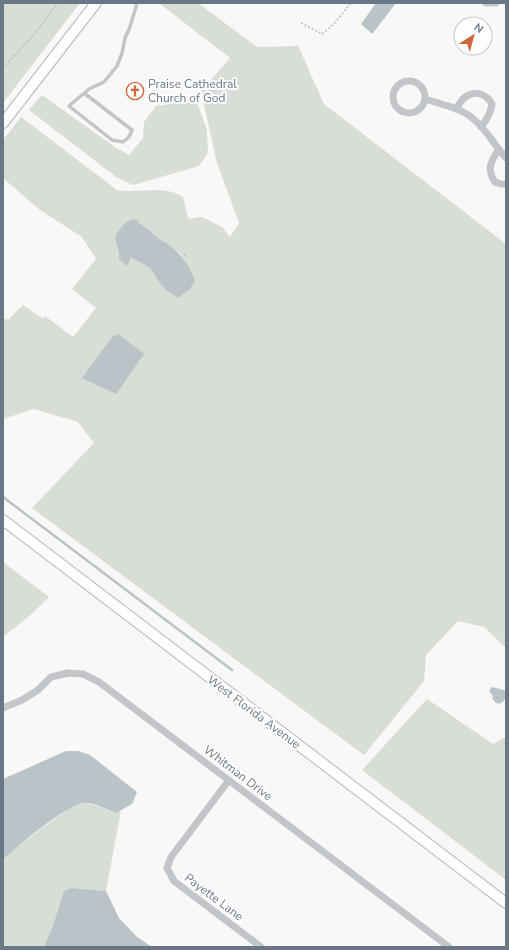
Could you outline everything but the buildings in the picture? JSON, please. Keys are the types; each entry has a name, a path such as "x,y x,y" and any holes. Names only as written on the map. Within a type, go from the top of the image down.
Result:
{"street":[{"path":"3,123 96,3"},
{"path":"486,3 496,3"},
{"path":"410,82 420,86 424,93 425,99 419,109 409,113 403,112 396,106 394,95 399,85 410,82"},
{"path":"456,109 463,99 469,94 475,93 486,96 492,104 492,109 481,127"},
{"path":"425,99 456,109 471,117 506,158"},
{"path":"499,149 491,162 489,171 495,182 506,184"},
{"name":"West Florida Avenue","path":"3,520 506,903"},
{"name":"Whitman Drive","path":"3,708 22,700 38,690 51,677 68,673 82,674 99,682 449,947"},
{"name":"Payette Lane","path":"229,780 171,857 167,868 174,881 261,947"}],"lane":[{"path":"84,93 132,130 130,137 123,142 112,140 69,106 84,93 89,89 104,82 117,66 137,3"}],"path":[{"path":"3,68 28,41 58,3"},
{"path":"301,23 322,34 333,25 351,3"},
{"path":"178,261 186,254"}],"shaded area":[{"path":"3,3 80,3 3,103"},
{"path":"159,3 198,3 257,47 298,46 324,104 506,244 506,648 484,627 458,621 426,655 424,681 364,755 32,508 94,443 78,422 34,409 3,419 3,318 8,320 23,305 43,319 45,316 73,337 96,308 72,289 96,259 82,237 40,210 3,178 3,140 21,117 117,190 158,190 176,193 183,197 188,219 202,217 222,227 230,237 239,223 217,163 201,91 230,58","holes":["139,223 163,242 174,248 191,271 178,298 166,290 150,268 131,256 127,265 119,259 115,238"]},
{"path":"376,3 396,3 373,33 371,33 361,24"},
{"path":"42,95 115,147 129,155 143,138 144,122 157,105 165,105 180,96 196,100 207,130 208,153 199,166 133,185 116,177 29,110"},
{"path":"133,219 137,220 158,238 173,248 191,270 195,280 190,289 178,298 166,290 150,268 131,257 127,266 119,259 115,238 122,227"},
{"path":"118,334 144,354 116,394 82,378 112,337"},
{"path":"3,562 49,597 33,613 3,637"},
{"path":"492,687 504,690 506,693 505,699 501,703 496,703 492,698 493,696 489,691"},
{"path":"427,699 493,744 506,737 506,880 362,770"},
{"path":"66,751 78,751 90,755 137,792 132,804 116,813 100,806 87,803 75,806 42,827 3,860 3,779"},
{"path":"85,803 115,813 121,811 106,891 72,888 44,947 3,947 3,860 15,848 72,806"},
{"path":"72,888 106,891 119,918 137,937 152,947 44,947 53,926 64,891"}],"waterway":[{"path":"3,497 232,670"}],"place":[{"name":"Praise Cathedral Church of God","path":"135,91"}]}
